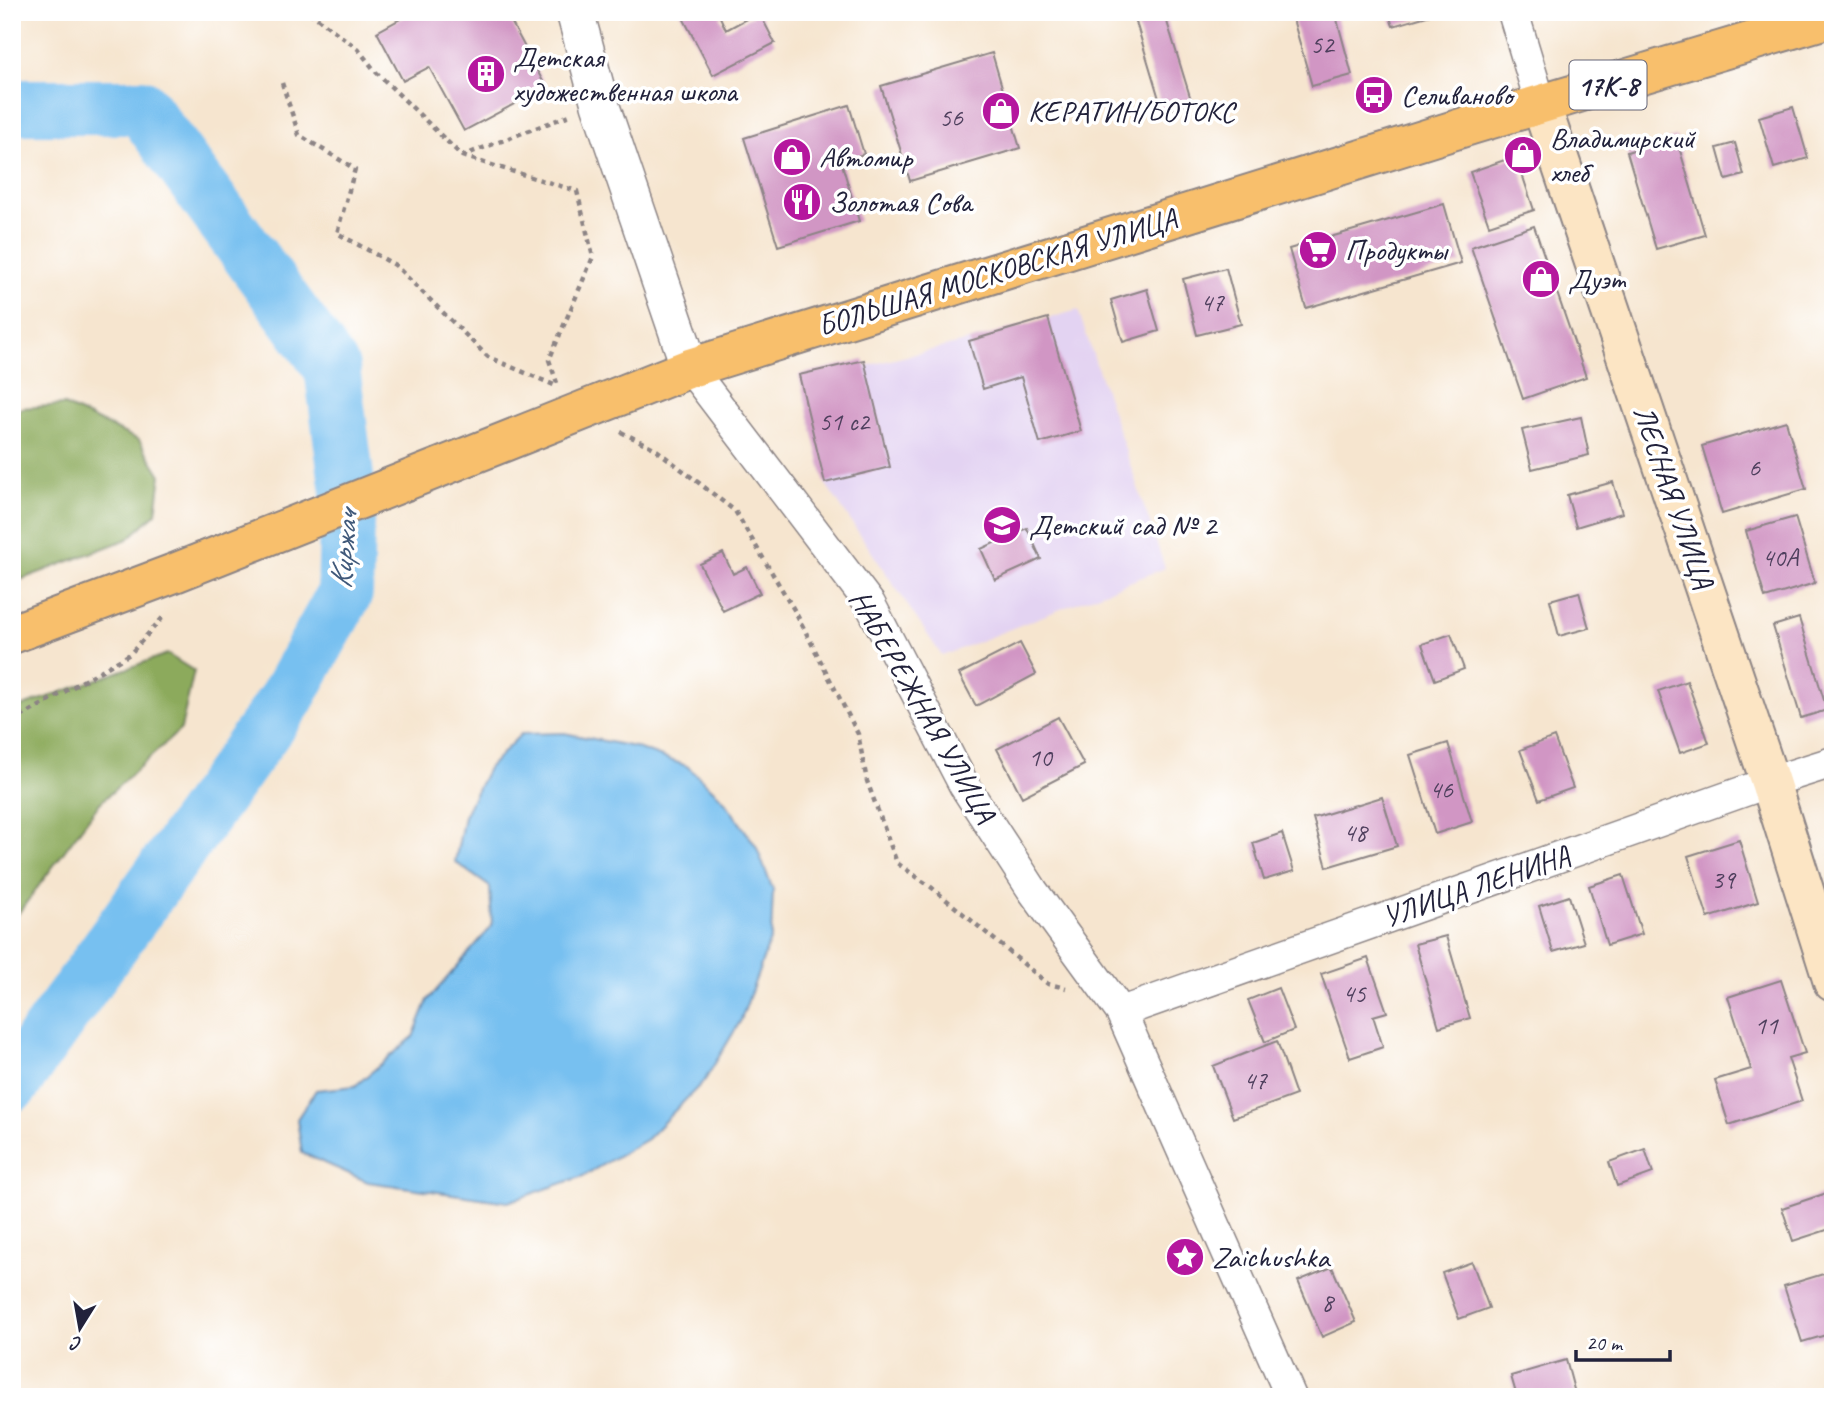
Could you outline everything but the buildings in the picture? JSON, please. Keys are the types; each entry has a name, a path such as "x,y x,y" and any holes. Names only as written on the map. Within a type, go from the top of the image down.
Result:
{"main road":[{"name":"БОЛЬШАЯ МОСКОВСКАЯ УЛИЦА","path":"12,634 177,572 690,368 1833,17"},
{"name":"ЛЕСНАЯ УЛИЦА","path":"1541,105 1770,782 1833,982"}],"street":[{"name":"НАБЕРЕЖНАЯ УЛИЦА","path":"575,12 600,104 690,368 870,604 964,785 1032,891 1116,1006 1292,1397"},
{"name":"ЛЕСНАЯ УЛИЦА","path":"1513,12 1541,105"},
{"name":"УЛИЦА ЛЕНИНА","path":"1116,1006 1833,762"}],"path":[{"path":"282,83 299,135 355,169 337,233 395,265 488,357 558,386 550,360 593,257 577,191 462,156 376,72 358,49 309,12"},
{"path":"462,156 600,104"},
{"path":"608,436 621,432 654,448 735,512 796,612 858,734 867,781 897,863 931,887 1048,984 1116,1006"},
{"path":"12,722 130,654 167,614"}],"shaded area":[{"name":"Детский сад № 2","path":"1078,310 1165,568 942,656 825,483 799,375 864,360 866,366 969,341"}],"green space":[{"path":"64,405 139,440 161,475 156,513 128,539 12,583 12,417 21,408"},
{"path":"167,654 194,671 181,729 100,803 12,922 12,710"}],"water":[{"path":"564,733 634,747 687,766 723,799 756,846 773,890 771,937 741,1020 705,1080 647,1139 583,1176 508,1202 368,1182 302,1153 297,1119 316,1090 355,1086 413,1037 428,1000 492,926 490,887 455,862 464,816 488,768 521,734"}],"waterway":[{"name":"Киржач","path":"12,107 141,107 332,368 348,492 345,593 286,699 12,1084"}],"place":[{"name":"Детская художественная школа","path":"486,74"},
{"name":"Селиваново","path":"1374,95"},
{"name":"КЕРАТИН/БОТОКС","path":"1001,111"},
{"name":"Владимирский хлеб","path":"1523,155"},
{"name":"Автомир","path":"792,157"},
{"name":"Золотая Сова","path":"802,202"},
{"name":"Продукты","path":"1318,250"},
{"name":"Дуэт","path":"1541,279"},
{"name":"Детский сад № 2","path":"1002,525"},
{"name":"Zaichushka","path":"1185,1257"}]}
